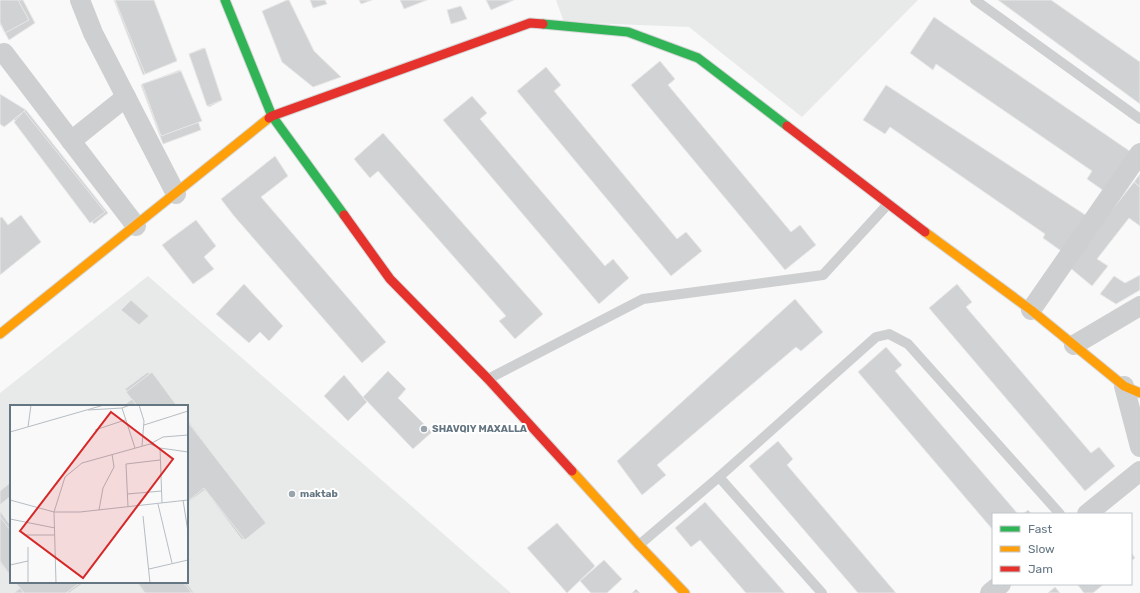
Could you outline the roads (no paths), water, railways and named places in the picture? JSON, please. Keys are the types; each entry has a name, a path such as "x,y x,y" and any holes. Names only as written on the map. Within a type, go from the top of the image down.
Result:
{"street":[{"path":"80,0 93,33 176,194"},
{"path":"226,0 272,116 390,279 488,379 639,545 685,593"},
{"path":"0,334 272,116 530,23 628,32 698,58 914,224 1031,310 1132,389 1140,447"},
{"path":"4,52 136,226"},
{"path":"71,141 126,97"},
{"path":"1031,310 1140,154"},
{"path":"1074,345 1140,306"},
{"path":"1088,513 1140,471"},
{"path":"990,593 1000,585"}],"lane":[{"path":"975,0 1140,119"},
{"path":"488,379 643,299 823,276 888,204"},
{"path":"639,545 719,477 876,337 890,334 908,344 1059,513"},
{"path":"719,477 822,593"}],"place":[{"name":"SHAVQIY MAXALLA","path":"424,429"},
{"name":"maktab","path":"292,494"}]}
